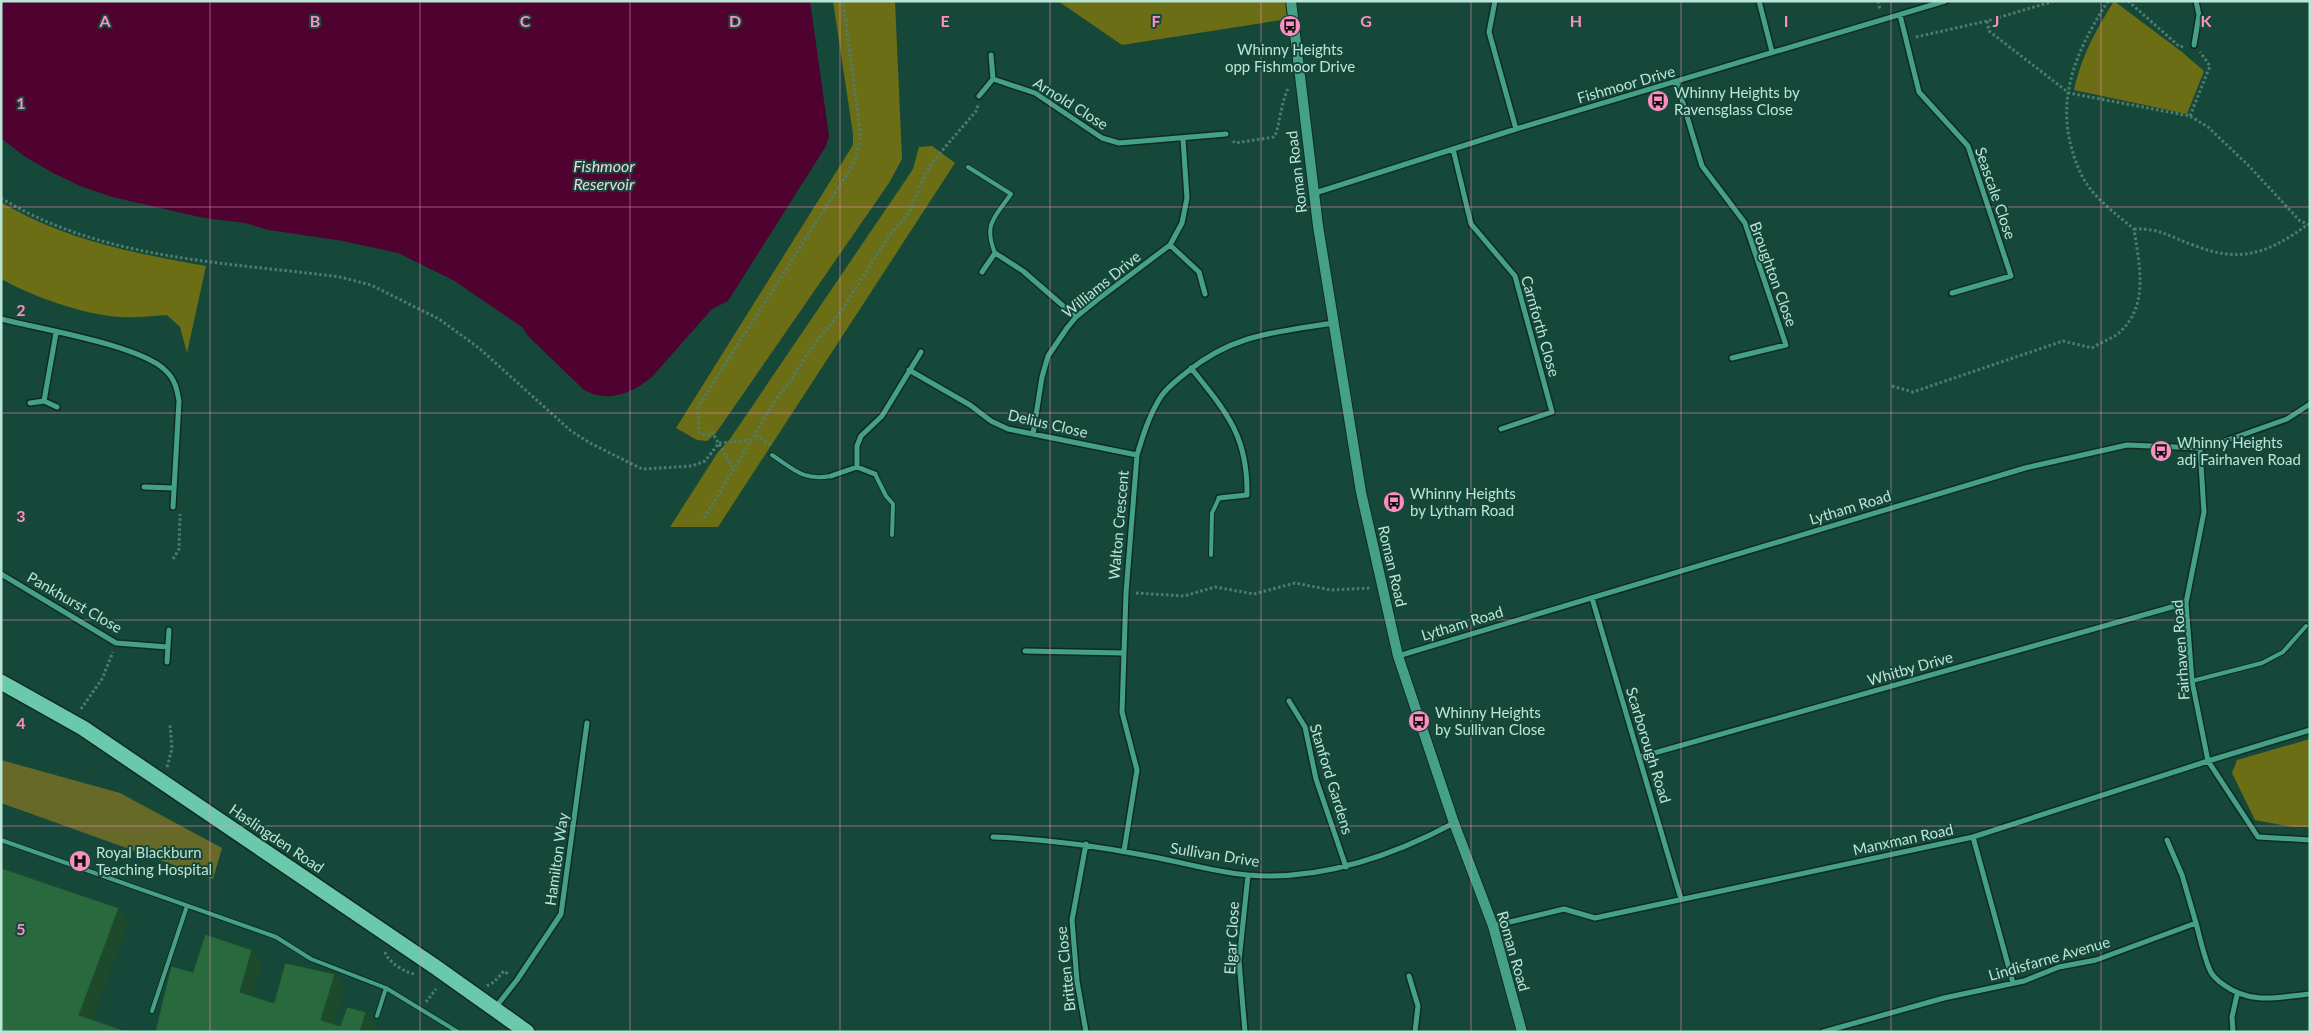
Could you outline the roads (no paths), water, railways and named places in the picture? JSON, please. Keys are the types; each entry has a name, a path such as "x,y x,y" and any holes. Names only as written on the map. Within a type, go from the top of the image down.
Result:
{"highway":[{"name":"Haslingden Road","path":"1,682 72,722 426,960 527,1032"}],"street":[{"name":"Roman Road","path":"1291,1 1318,226 1333,324 1361,492 1382,587 1398,656 1454,823 1493,926 1522,1032"},
{"path":"1495,1 1489,32 1516,129"},
{"path":"1759,1 1772,52"},
{"name":"Fishmoor Drive","path":"1315,193 1516,129 1677,83 1772,52 1945,1"},
{"path":"2194,45 2199,15 2196,1"},
{"name":"Seascale Close","path":"1900,15 1919,92 1968,146 2011,276 1952,293"},
{"path":"978,96 993,79 991,55"},
{"name":"Arnold Close","path":"993,79 1035,92 1102,138 1110,141 1119,143 1226,134"},
{"name":"Broughton Close","path":"1677,83 1702,166 1745,224 1786,345 1732,358"},
{"name":"Williams Drive","path":"1032,434 1042,377 1048,356 1076,317 1170,245 1186,210 1187,186 1183,139"},
{"name":"Carnforth Close","path":"1452,149 1471,224 1515,276 1552,412 1501,429"},
{"path":"1170,245 1199,272 1205,294"},
{"path":"982,272 994,253 1023,271 1076,317"},
{"path":"1,319 126,351 158,363 167,372 176,384 179,401 173,507"},
{"name":"Walton Crescent","path":"1124,851 1137,770 1122,712 1126,592 1136,455 1144,433 1161,396 1191,368 1229,344 1251,337 1333,324"},
{"path":"44,401 56,333"},
{"path":"857,467 857,446 862,436 882,416 921,352"},
{"path":"1191,368 1234,424 1244,452 1248,471 1247,496 1219,498"},
{"name":"Delius Close","path":"910,370 970,405 991,422 1008,429 1136,455"},
{"path":"30,404 44,401 57,407"},
{"name":"Lytham Road","path":"1398,656 2025,468 2127,445 2200,448 2287,419 2310,404"},
{"name":"Fairhaven Road","path":"2200,448 2204,512 2186,603 2192,681 2208,761"},
{"path":"831,476 857,467 876,474"},
{"path":"144,486 174,488"},
{"name":"Pankhurst Close","path":"1,574 116,643 168,647"},
{"name":"Scarborough Road","path":"1592,598 1681,899"},
{"name":"Whitby Drive","path":"1640,758 2186,603"},
{"path":"167,662 169,630"},
{"path":"1025,651 1124,653"},
{"name":"Stanford Gardens","path":"1289,701 1305,727 1316,779 1346,867"},
{"name":"Hamilton Way","path":"494,1008 517,980 561,914 587,723"},
{"name":"Manxman Road","path":"1493,926 1564,909 1594,918 1973,837 2310,730"},
{"path":"2208,761 2258,837 2310,840"},
{"name":"Sullivan Drive","path":"993,837 1054,840 1086,844 1248,875 1306,874 1346,867 1422,840 1454,823"},
{"path":"1973,837 2013,983"},
{"path":"2167,840 2182,875 2209,970 2220,983 2237,995 2250,998 2310,994"},
{"name":"Britten Close","path":"1086,844 1072,920 1077,981 1086,1032"},
{"name":"Elgar Close","path":"1244,1032 1239,961 1248,875"},
{"name":"Lindisfarne Avenue","path":"1823,1032 1874,1016 2040,976 2059,967 2096,960 2196,923"},
{"path":"1409,976 1418,1006 1415,1032"},
{"path":"2233,1032 2232,1016 2237,995"}],"lane":[{"path":"968,167 1011,194 991,223 989,237 994,253"},
{"path":"772,455 804,476 811,478 831,476"},
{"path":"876,474 886,496 893,504 892,535"},
{"path":"1210,555 1212,513 1219,498"},
{"path":"2192,681 2262,662 2283,652 2306,626"},
{"path":"1,840 276,937 312,959 386,988 458,1032"},
{"path":"152,1011 187,906"},
{"path":"378,1016 386,988"}],"water":[{"name":"Fishmoor Reservoir","path":"1,1 810,1 829,136 826,146 728,301 712,309 651,378 643,384 619,395 602,396 584,390 528,336 522,327 453,280 398,253 343,241 269,230 245,223 204,218 112,197 80,186 24,156 1,138"}],"place":[{"name":"Whinny Heights opp Fishmoor Drive","path":"1290,26"},
{"name":"Whinny Heights by Ravensglass Close","path":"1658,101"},
{"name":"Whinny Heights adj Fairhaven Road","path":"2161,451"},
{"name":"Whinny Heights by Lytham Road","path":"1394,502"},
{"name":"Whinny Heights by Sullivan Close","path":"1419,721"},
{"name":"Royal Blackburn Teaching Hospital","path":"80,861"}]}
